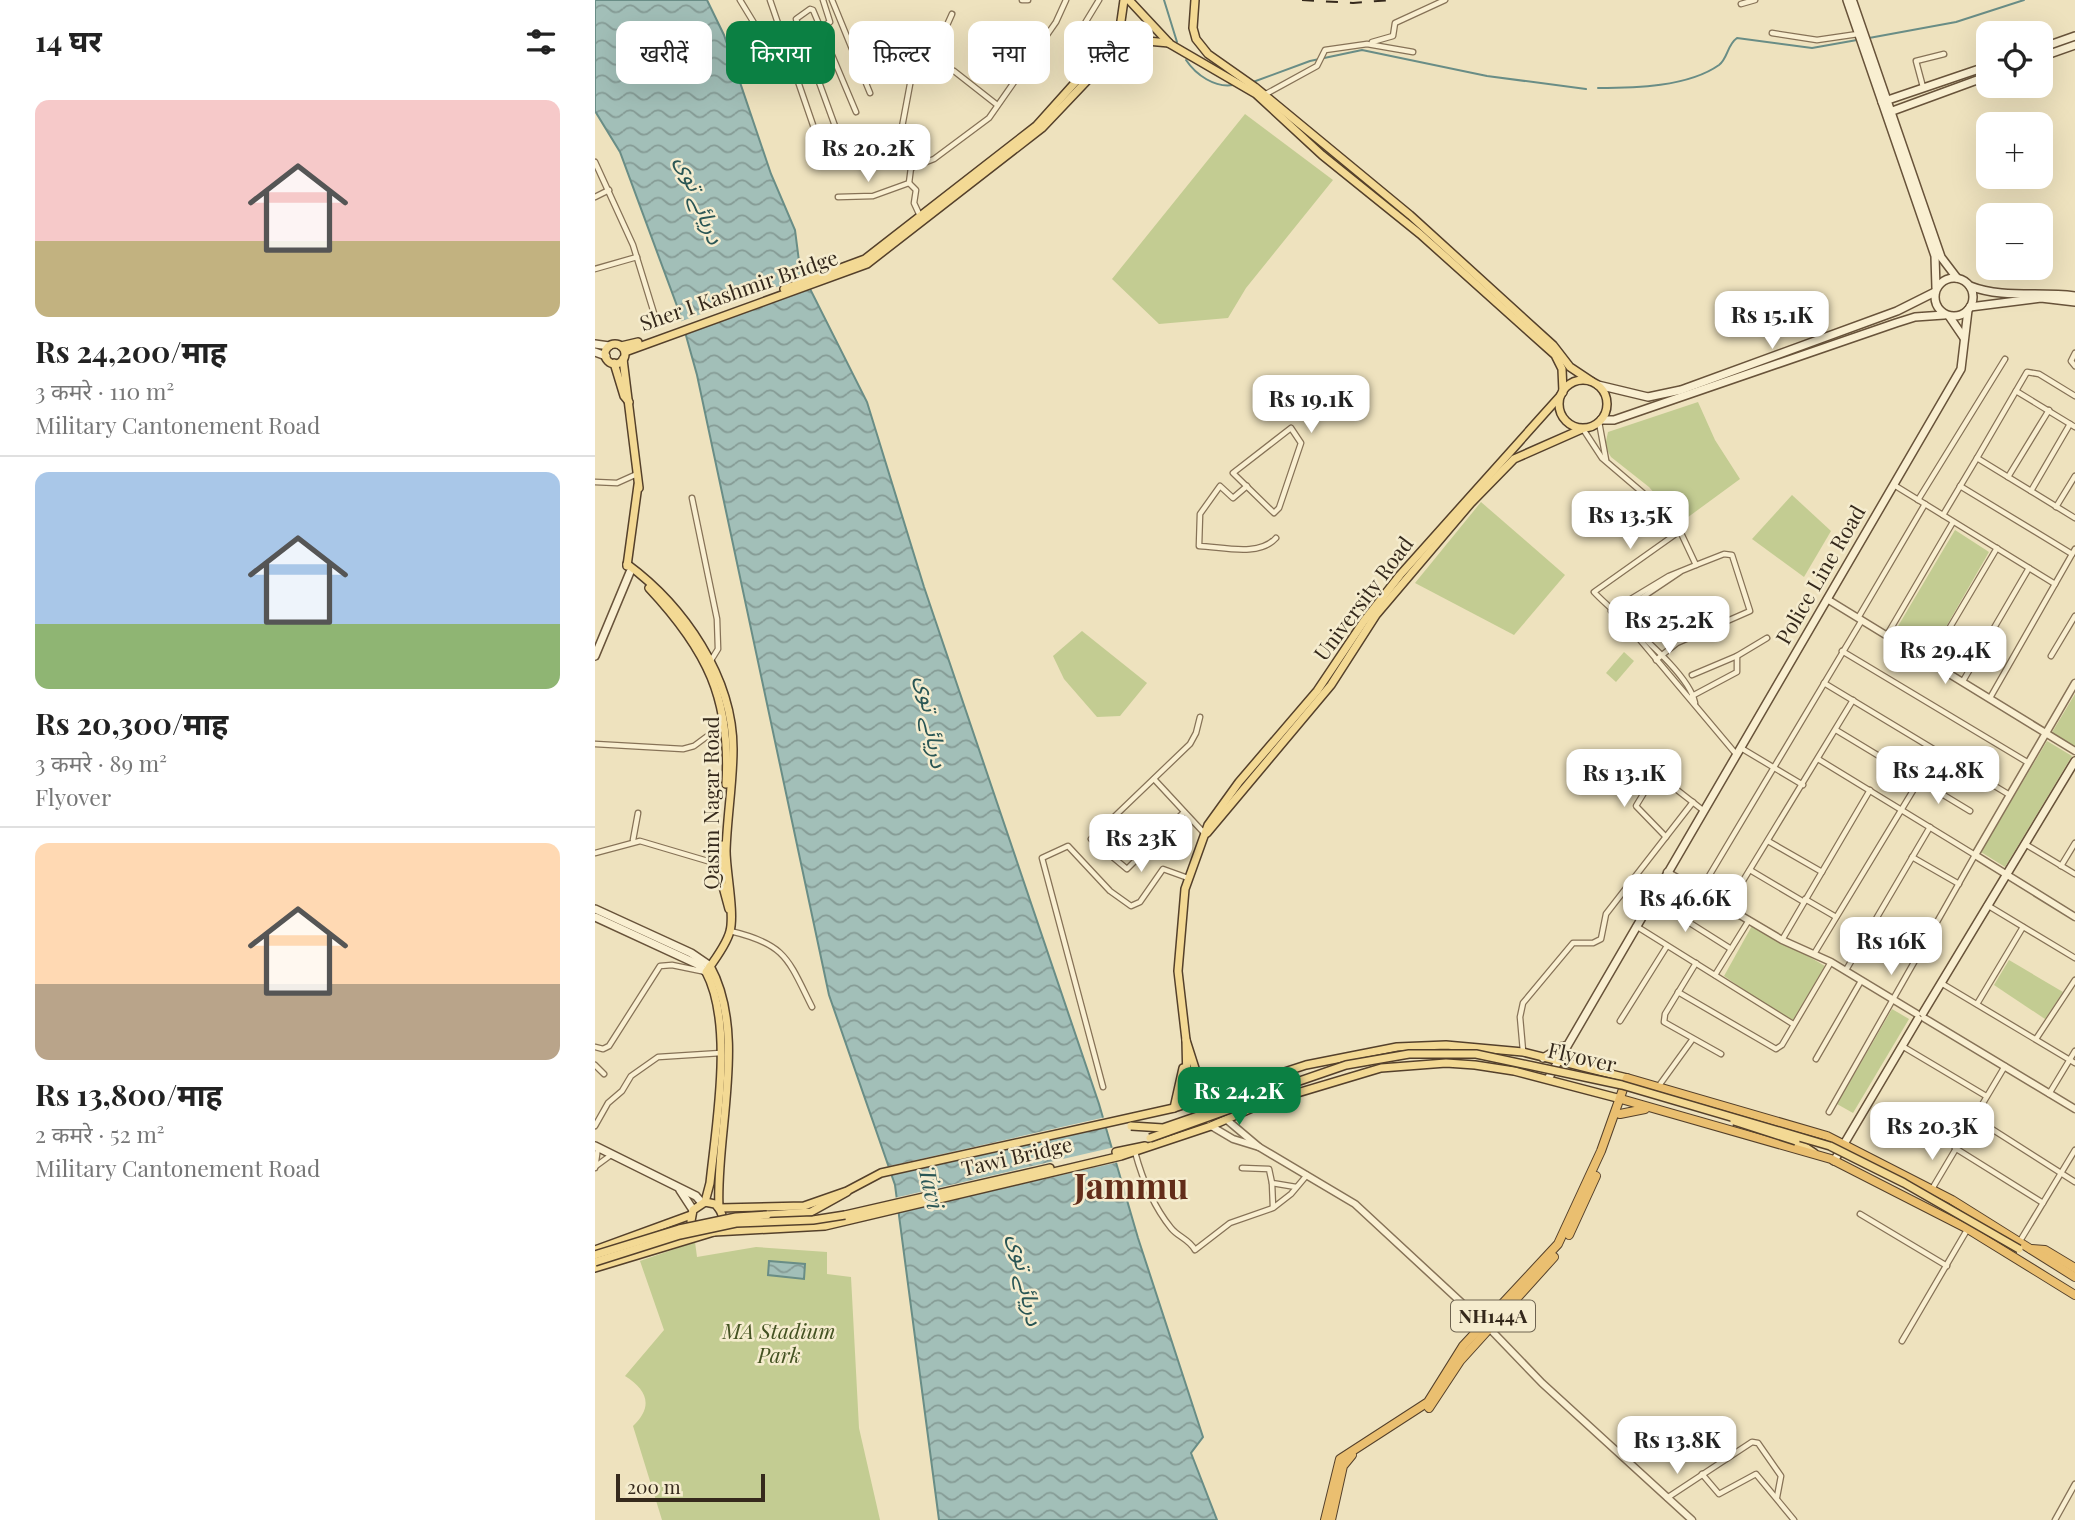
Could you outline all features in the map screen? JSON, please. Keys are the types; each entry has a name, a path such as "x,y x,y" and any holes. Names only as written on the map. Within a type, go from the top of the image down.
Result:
{"highway":[{"path":"1629,1078 1729,1105 1827,1136 1932,1189 2019,1245 2045,1250 2075,1268"},
{"name":"NH144A","path":"1325,1520 1340,1458 1429,1402 1457,1353 1541,1273 1570,1234 1619,1114 1629,1078"},
{"path":"1623,1100 1814,1153 1834,1161 1968,1230 2075,1295"},
{"name":"NH144A","path":"1331,1520 1347,1459 1430,1407 1460,1361 1562,1238 1623,1100"},
{"path":"1619,1114 1655,1109"},
{"path":"2031,1249 2075,1278"}],"main road":[{"path":"856,266 1036,126 1069,92 1120,27 1124,0"},
{"path":"1129,0 1169,43 1230,73"},
{"path":"1195,0 1192,22 1196,39 1208,54 1230,73 1264,95 1410,215 1553,345 1570,367 1594,383 1607,403 1600,421"},
{"path":"1850,0 1860,36 1883,91 1884,102"},
{"path":"2053,44 2075,36"},
{"path":"1188,54 1196,39"},
{"path":"856,266 878,257 1042,128 1118,48 1136,40 1169,43"},
{"path":"1865,45 1935,257 1937,307 1965,338"},
{"path":"2053,53 2075,45"},
{"path":"1884,102 1976,70"},
{"path":"1888,113 1976,80"},
{"path":"1254,89 1322,155 1420,234 1555,355 1562,369 1563,417 1572,426 1582,429 1905,320 1960,315 1969,309 2011,300 2075,302"},
{"path":"1883,91 1898,97"},
{"path":"1896,127 1903,106"},
{"path":"1888,113 1896,127 1941,257 1957,278 1989,293 2038,292 2075,296"},
{"name":"Sher I Kashmir Bridge","path":"623,352 633,345 856,266"},
{"path":"1562,393 1576,382 1594,383 1648,397 1681,390 1897,311 1936,290 1944,280 1957,278"},
{"path":"1969,309 1973,293 1970,286"},
{"name":"Police Line Road","path":"1548,1079 1635,925 1705,812 1961,369 1969,309"},
{"path":"595,344 623,352"},
{"path":"606,356 609,346"},
{"path":"595,352 614,363 624,396 629,402"},
{"path":"614,363 623,352"},
{"path":"595,656 627,582 639,485 623,352"},
{"name":"University Road","path":"1186,1040 1178,990 1178,957 1188,877 1207,834 1208,825 1239,782 1317,691 1379,602 1507,460 1562,393"},
{"name":"University Road","path":"1507,460 1582,429"},
{"name":"Qasim Nagar Road","path":"629,568 674,608 726,696 733,738 723,866"},
{"name":"Qasim Nagar Road","path":"707,664 719,692 726,722 728,754 723,866 730,931"},
{"path":"1834,1161 1986,905 2074,765"},
{"path":"595,909 691,953 708,969 723,1006 728,1055 718,1183 719,1208 723,1221 711,1233"},
{"path":"595,917 708,969"},
{"path":"595,1250 692,1212 704,1202 711,1183 721,1052 708,969 730,931"},
{"path":"1186,1040 1187,1083 1212,1126"},
{"path":"1186,1040 1196,1076 1208,1098 1227,1120"},
{"path":"1543,1058 1567,1044 1571,1064"},
{"path":"595,1255 679,1229 736,1217 811,1212 825,1207 847,1191 881,1173 1174,1108 1306,1065 1397,1047 1446,1045 1523,1052 1629,1078"},
{"name":"Flyover","path":"1113,1120 1131,1126 1163,1128 1346,1065 1409,1054 1476,1054 1622,1085 1830,1146 2043,1257"},
{"name":"Flyover","path":"1132,1150 1150,1139 1347,1069 1409,1058 1446,1057 1515,1064 1621,1089 1796,1142 1814,1153"},
{"path":"1174,1108 1185,1058"},
{"path":"1132,1150 1212,1126 1246,1111 1348,1076 1409,1065 1475,1065 1548,1079 1623,1100"},
{"path":"1196,1076 1230,1091"},
{"path":"1246,1111 1234,1109 1232,1099 1254,1084"},
{"path":"597,1147 719,1208 798,1207 847,1191"},
{"name":"Tawi Bridge","path":"881,1210 1132,1150"},
{"path":"680,1189 692,1212 693,1226 711,1233"},
{"path":"595,1262 680,1235 736,1223 813,1220 881,1210"},
{"path":"595,1268 711,1233 767,1227 820,1227 881,1210"}],"street":[{"path":"740,0 753,21"},
{"path":"770,0 814,128"},
{"path":"823,0 830,21"},
{"path":"832,0 870,93"},
{"path":"1022,0 1028,0"},
{"path":"911,168 934,159 989,118 996,104 1056,22 1066,0"},
{"path":"1086,21 1099,0"},
{"path":"1264,95 1322,58 1325,50 1367,44 1391,37 1395,23 1445,0"},
{"path":"1741,4 1755,0"},
{"path":"798,21 797,17 812,9 817,21"},
{"path":"949,21 952,14"},
{"path":"1772,33 1817,40 1860,36"},
{"path":"1367,44 1413,52"},
{"path":"1923,88 1916,61 1944,54"},
{"path":"835,63 856,112"},
{"path":"954,71 996,104"},
{"path":"820,84 835,126"},
{"path":"887,166 897,141 910,84"},
{"path":"838,197 873,196 908,179 913,150 897,141"},
{"path":"596,165 637,257 657,323"},
{"path":"908,179 916,190 915,206 920,216"},
{"path":"595,197 609,190"},
{"path":"595,269 637,257"},
{"path":"2075,353 2071,361 2075,366"},
{"path":"1919,500 2005,359"},
{"path":"1943,515 2027,372 2032,372 2075,396"},
{"path":"2016,391 2073,425 2031,491"},
{"path":"2008,477 2049,410"},
{"path":"1600,421 1606,461"},
{"path":"1291,428 1301,443 1279,508 1273,513 1247,486 1233,473 1291,428"},
{"path":"1582,429 1606,461 1636,485 1680,531 1696,565"},
{"path":"1977,458 2075,518"},
{"path":"595,482 617,483 639,473"},
{"path":"2056,507 2075,476"},
{"path":"1894,485 2055,584"},
{"path":"1247,486 1233,498 1220,486 1201,514 1199,546 1252,550 1269,546 1276,538"},
{"path":"1960,486 2073,551 1990,698"},
{"path":"692,498 717,619 718,649 707,664"},
{"path":"1700,891 1824,683 1925,504"},
{"path":"1887,635 1953,522"},
{"path":"1680,531 1594,592 1658,658 1739,752 1803,785"},
{"path":"1930,661 1997,548"},
{"path":"1614,613 1680,572 1724,554 1732,555 1750,611 1677,643 1658,658"},
{"path":"1963,681 2029,568"},
{"path":"1827,599 2075,751"},
{"path":"2052,656 2075,616"},
{"path":"1692,675 1737,656 1767,638"},
{"path":"1842,651 2027,762"},
{"path":"1691,696 1735,674 1739,666 1737,656"},
{"path":"1824,683 2008,793"},
{"path":"1829,1112 2008,793 2075,683"},
{"path":"1727,907 1853,700"},
{"path":"1184,812 1128,869 1091,839 1195,737 1199,717"},
{"path":"595,744 683,749 694,746 726,722"},
{"path":"1836,730 1970,811"},
{"path":"1814,954 1937,751"},
{"path":"1630,754 1705,812"},
{"path":"1818,759 2075,917"},
{"path":"1656,773 1636,806 1666,838"},
{"path":"1154,779 1207,834"},
{"path":"1782,940 1870,790"},
{"path":"1523,1052 1520,1017 1525,1000 1569,947 1601,939 1606,914 1693,802"},
{"path":"633,840 638,813"},
{"path":"1846,970 1930,827"},
{"path":"595,853 633,840 723,866"},
{"path":"1768,841 1822,872"},
{"path":"2024,843 2075,874"},
{"path":"2061,866 2074,845"},
{"path":"1103,1087 1042,858 1068,846 1110,891 1131,906 1140,902 1163,869 1188,877"},
{"path":"1912,857 1959,884"},
{"path":"1750,870 1836,917"},
{"path":"1667,872 1782,940 1846,970 2075,1109"},
{"path":"1651,899 1731,949"},
{"path":"1986,905 2075,958"},
{"path":"1714,975 1749,920"},
{"path":"1635,925 1793,1024"},
{"path":"1977,1004 2023,927"},
{"path":"730,931 756,937 788,957 812,1007"},
{"path":"1620,1021 1667,946"},
{"path":"1678,992 1776,1049 1782,1045 1831,962"},
{"path":"1696,963 1665,1014 1664,1022 1721,1054"},
{"path":"595,1047 601,1049 609,1046 660,965 708,969"},
{"path":"2036,1039 2075,980"},
{"path":"1816,1059 1861,981"},
{"path":"1941,983 2072,1061"},
{"path":"1658,1087 1692,1040"},
{"path":"1902,1046 1986,1096"},
{"path":"2049,1094 2072,1061 2075,1051"},
{"path":"595,1126 608,1103 622,1090 631,1076 658,1057 721,1052"},
{"path":"595,1065 604,1074"},
{"path":"1932,1189 2005,1066"},
{"path":"1973,1117 2075,1182"},
{"path":"1227,1120 1259,1147 1355,1204 1487,1327 1542,1383 1692,1520"},
{"path":"1212,1126 1233,1139 1259,1147"},
{"path":"595,1167 597,1147"},
{"path":"1955,1148 2043,1203"},
{"path":"1132,1150 1140,1171 1170,1227 1189,1240 1195,1250 1230,1223 1273,1208 1307,1174"},
{"path":"2019,1245 2075,1150"},
{"path":"595,1167 611,1155"},
{"path":"1242,1168 1269,1169 1273,1208"},
{"path":"1272,1184 1296,1187"},
{"path":"1860,1214 1947,1266"},
{"path":"1902,1341 1968,1230"},
{"path":"1667,1499 1748,1443 1756,1442 1781,1476 1777,1497"},
{"path":"1702,1474 1714,1491 1722,1494 1756,1474 1794,1520"},
{"path":"2055,1520 2075,1484"}],"green space":[{"path":"1245,114 1333,180 1246,288 1228,318 1159,324 1112,279"},
{"path":"1698,402 1715,440 1740,479 1680,523 1649,487 1611,457 1605,446 1608,432"},
{"path":"1792,495 1831,531 1804,577 1752,539"},
{"path":"1481,502 1565,575 1514,635 1415,583"},
{"path":"1955,530 1989,552 1927,660 1891,638"},
{"path":"1082,631 1147,683 1120,716 1097,717 1064,679 1053,656"},
{"path":"1624,652 1634,661 1616,682 1606,673"},
{"path":"2075,694 2075,748 2051,734"},
{"path":"2047,741 2072,756 2005,867 1981,852"},
{"path":"1753,924 1825,966 1791,1023 1724,976"},
{"path":"2009,960 2063,992 2045,1019 1994,985"},
{"path":"1892,1009 1909,1019 1853,1113 1837,1104"},
{"name":"MA Stadium Park","path":"695,1242 697,1257 756,1247 827,1252 827,1274 851,1277 859,1428 880,1520 662,1520 633,1426 644,1412 645,1399 633,1381 625,1376 664,1330 640,1261"}],"water":[{"path":"595,0 707,0 726,41 726,84 741,84 771,174 795,230 800,269 867,402 924,587 1099,1104 1138,1238 1203,1437 1191,1453 1217,1520 939,1520 895,1185 829,995 697,375 680,314 620,152 595,111"},
{"path":"769,1261 805,1264 804,1279 768,1275"}],"pier":[{"path":"807,276 813,288 682,334 679,322"},
{"path":"1106,1117 1109,1125 888,1176 885,1167"},
{"path":"1115,1147 1119,1162 895,1213 894,1198"}],"waterway":[{"path":"1164,0 1177,42"},
{"path":"1869,38 1956,22 2024,0"},
{"path":"1598,88 1644,87 1692,78 1719,65 1737,38 1812,48 1857,40"},
{"path":"1253,82 1310,61 1362,50 1487,76 1586,89"},
{"path":"1186,60 1195,71 1207,79 1219,84 1233,85"}],"railway":[{"path":"1302,0 1353,3 1391,0"}],"district":[{"name":"Jammu","path":"1131,1187"}],"water label":[{"name":"دریائے توی","path":"700,200"},
{"name":"دریائے توی","path":"932,722"},
{"name":"Tavi","path":"931,1188"},
{"name":"دریائے توی","path":"1026,1280"}]}
